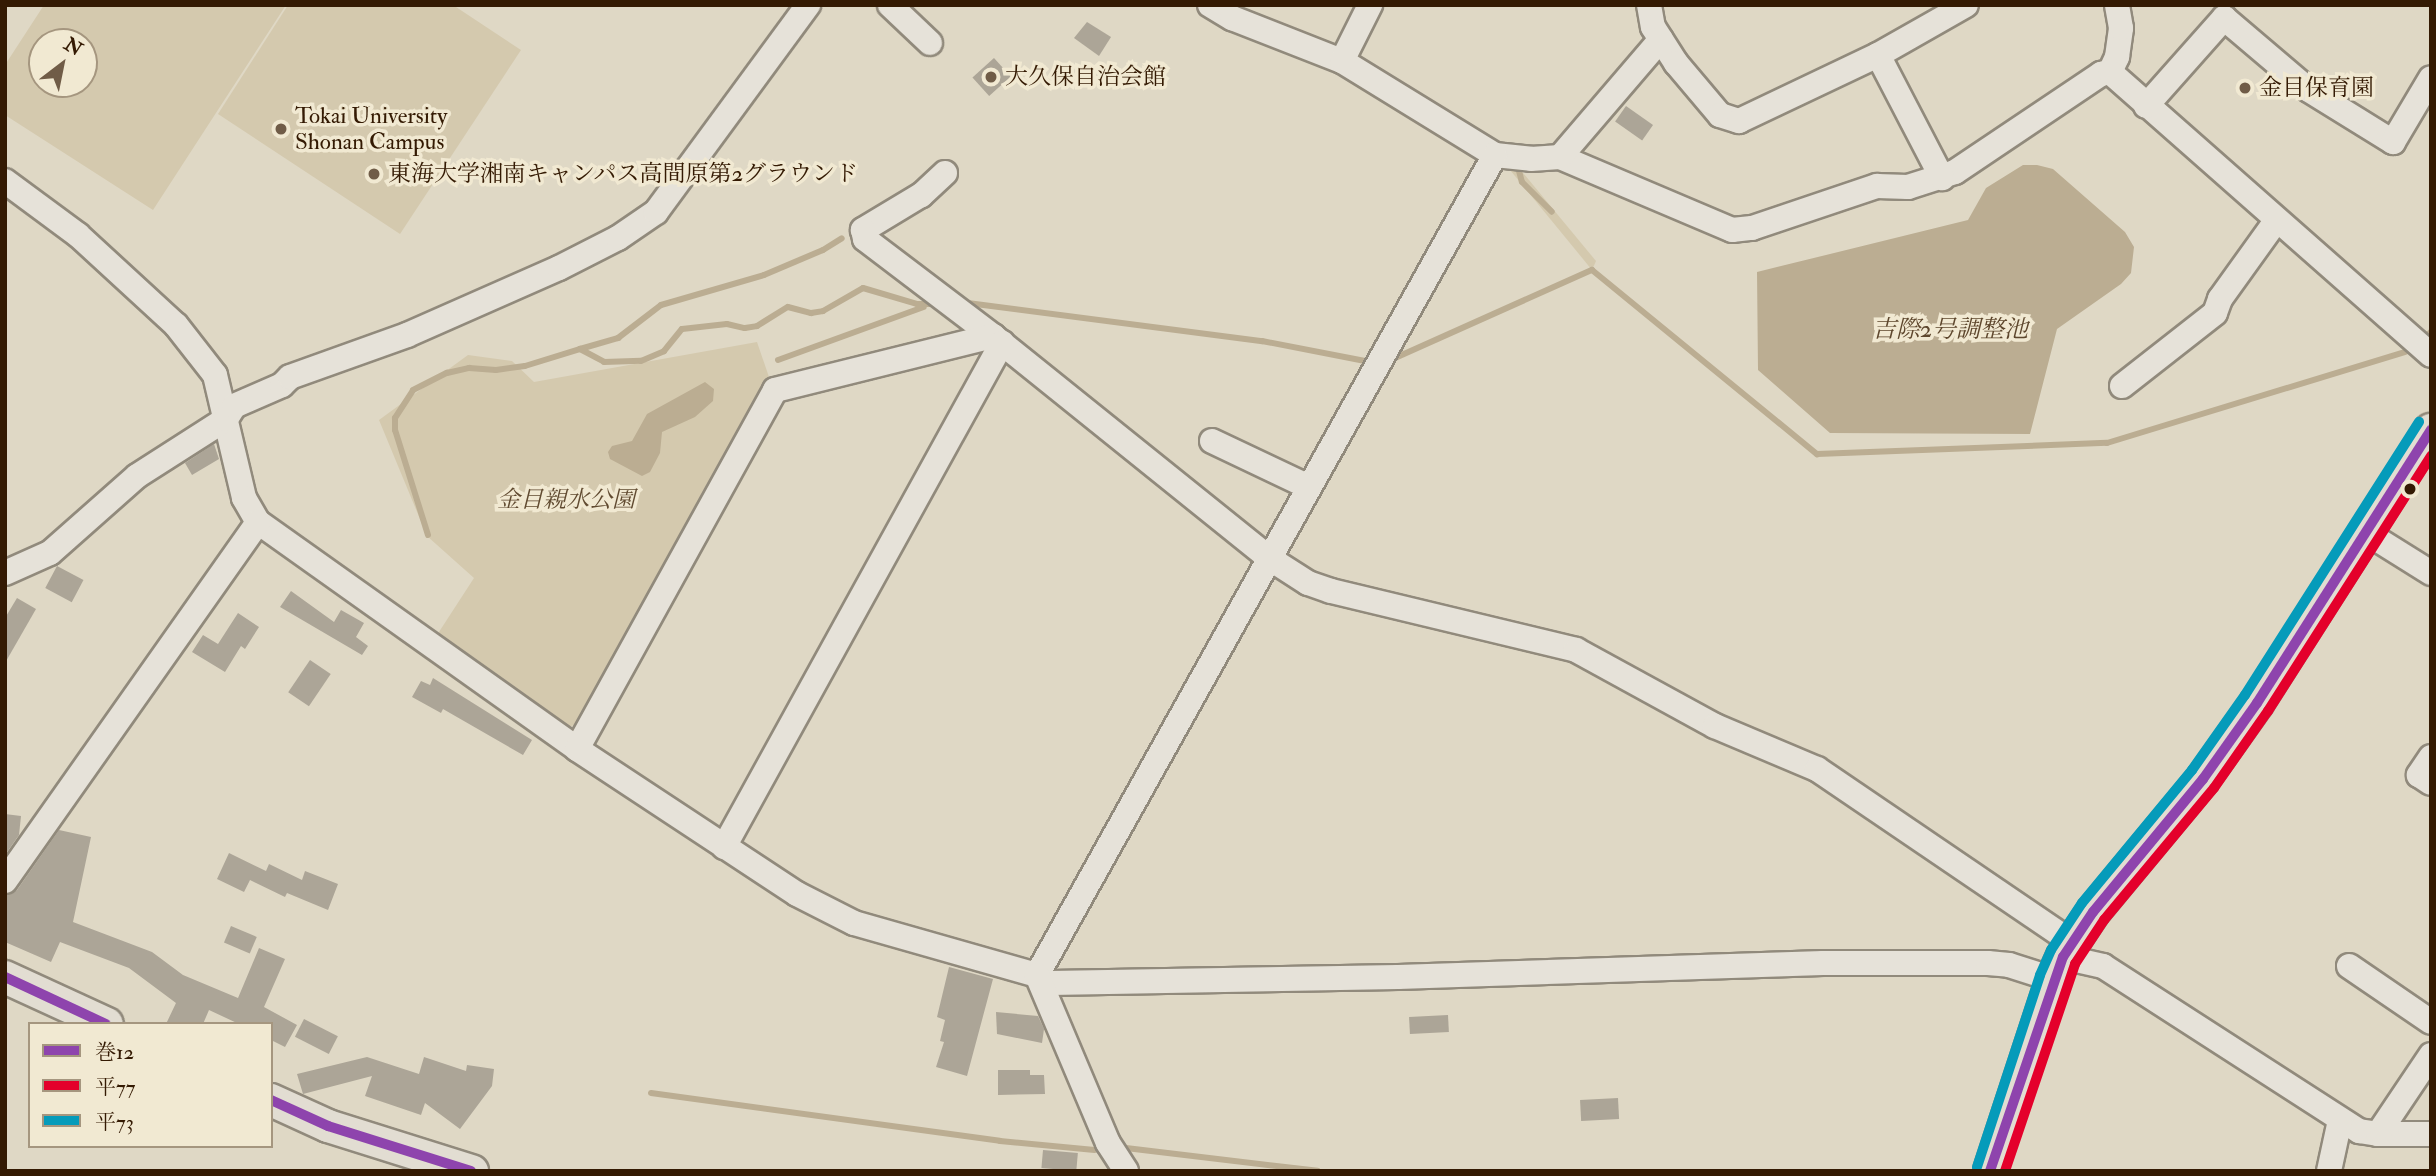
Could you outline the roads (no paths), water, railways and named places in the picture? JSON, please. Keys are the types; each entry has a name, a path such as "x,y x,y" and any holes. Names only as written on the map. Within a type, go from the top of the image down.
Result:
{"main road":[{"path":"1990,1171 2062,959 2092,912 2211,768 2257,703 2431,430"},
{"path":"9,985 102,1022"},
{"path":"273,1101 328,1126 472,1171"}],"street":[{"path":"5,573 50,553 137,476 226,419 234,406 282,385 290,377 407,335 559,268 618,238 656,212 808,5"},
{"path":"890,5 930,43"},
{"path":"1210,5 1232,18 1342,61 1495,155 1531,159 1560,157 1732,230 1752,228 1877,186 1909,187 1942,178 2101,74 2110,72"},
{"path":"1342,61 1370,5"},
{"path":"1649,5 1653,27 1676,63 1720,115 1739,121 1878,55 1966,5"},
{"path":"2110,72 2117,57 2122,28 2117,5"},
{"path":"2146,106 2224,18 2309,90 2393,142 2431,78"},
{"path":"1560,157 1661,39"},
{"path":"1878,55 1942,178"},
{"path":"2110,72 2431,355"},
{"path":"1037,975 1495,155"},
{"path":"945,173 921,195 863,230 865,239 998,340 1269,558 1308,583 1331,591 1587,655 1715,726 1818,769 2062,959"},
{"path":"5,181 78,234 176,325 215,375 244,498 257,522 577,749 797,894 854,923 1037,975 1050,984 1398,977 1823,963 2009,965 2062,959 2103,966 2359,1131 2378,1134 2431,1134"},
{"path":"2122,386 2215,313 2220,299 2276,221"},
{"path":"577,749 775,390 998,340"},
{"path":"724,847 998,340"},
{"path":"1212,442 1309,487"},
{"path":"5,881 257,522"},
{"path":"2367,533 2431,573"},
{"path":"2431,757 2419,775 2431,783"},
{"path":"2349,966 2431,1022"},
{"path":"1037,975 1108,1143 1126,1171"},
{"path":"2378,1134 2431,1055"},
{"path":"2329,1171 2340,1120"}],"water":[{"name":"吉際2号調整池","path":"2023,165 2053,169 2125,232 2134,247 2131,273 2121,284 2057,329 2030,434 1830,433 1758,370 1757,272 1968,220 1986,188"},
{"path":"705,382 714,389 713,401 695,417 662,432 660,453 650,472 642,476 610,459 608,452 612,446 632,441 647,414"}],"waterway":[{"path":"1519,171 1522,182 1552,212"},
{"path":"580,349 618,338 661,305 764,275 823,250 842,238"},
{"path":"1395,358 1592,270 1817,454 2107,443 2405,352"},
{"path":"428,535 395,430 395,418 413,390 447,373 469,368 496,370 525,366 580,349 604,362 641,361 664,351 682,329 727,324 745,328 757,326 788,307 811,313 823,311 863,288 917,304 939,304"},
{"path":"960,302 1262,341 1365,361"},
{"path":"778,360 924,307"},
{"path":"2425,337 2431,332"},
{"path":"651,1093 1000,1141 1095,1150"},
{"path":"1126,1148 1318,1171"}],"place":[{"name":"大久保自治会館","path":"991,77"},
{"name":"金目保育園","path":"2245,88"},
{"name":"Tokai University Shonan Campus","path":"281,129"},
{"name":"東海大学湘南キャンパス高間原第2グラウンド","path":"374,174"}],"park label":[{"name":"金目親水公園","path":"566,500"}]}
